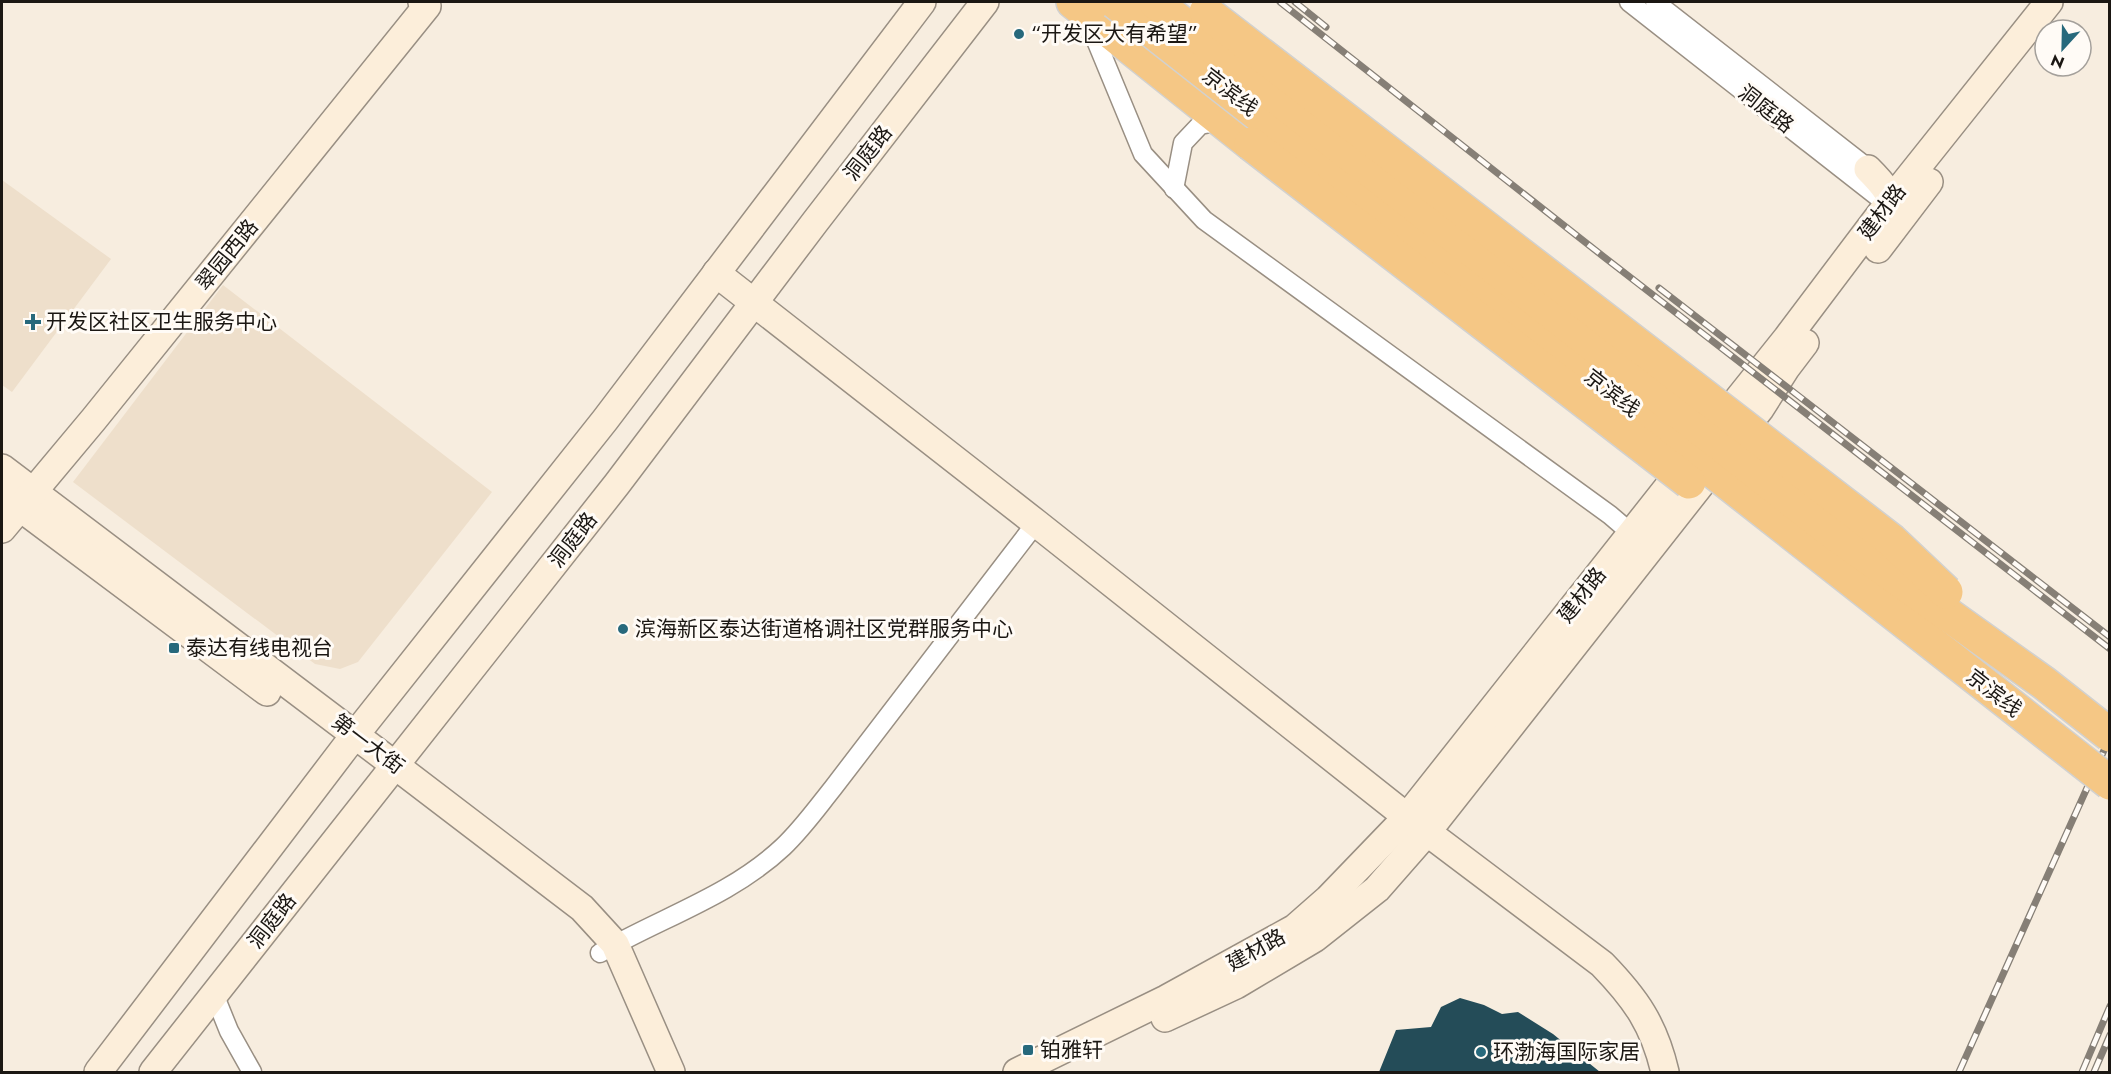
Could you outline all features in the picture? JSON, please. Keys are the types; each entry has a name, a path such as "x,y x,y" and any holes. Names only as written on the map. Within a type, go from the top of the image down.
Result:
{"highway":[{"name":"京滨线","path":"1115,2 2109,783"},
{"name":"京滨线","path":"1155,2 1831,531 2044,683 2109,735"},
{"path":"1078,6 1220,121 1805,570 2020,713"},
{"path":"1200,7 1891,540 2044,683"}],"street":[{"path":"98,1072 350,742 605,420 922,2"},
{"name":"洞庭路","path":"153,1072 617,484 985,2"},
{"name":"洞庭路","path":"1629,2 1861,173"},
{"name":"洞庭路","path":"1655,2 1861,173"},
{"name":"建材路","path":"1017,1072 1166,999 1295,928 1417,825 1630,533 1786,338 1871,241 2049,2"},
{"path":"2056,18 2068,2"},
{"name":"翠园西路","path":"2,529 18,498 424,4"},
{"path":"1078,6 1143,154 1204,220 1610,515 1630,533"},
{"path":"1861,173 1880,181 1898,204 2033,46"},
{"path":"1174,189 1183,143 1200,125 1220,121"},
{"path":"1057,1072 1139,1030 1236,986 1316,938 1377,889 1417,825 1760,409 1871,241 1871,206 1861,173"},
{"path":"717,273 1417,825 1602,964 1627,990 1647,1019 1660,1051 1665,1072"},
{"name":"第一大街","path":"2,468 18,498 390,773 582,909 608,949 671,1072"},
{"path":"608,949 726,888 782,849 833,788 1036,523"},
{"name":"第一大街","path":"608,949 656,1072"},
{"path":"214,994 229,1031 252,1072"}],"shaded area":[{"name":"开发区社区卫生服务中心","path":"2,180 111,259 12,392 2,385"},
{"path":"223,285 492,492 358,662 340,669 315,664 73,482"}],"building":[{"name":"环渤海国际家居","path":"1460,998 1484,1005 1502,1014 1518,1012 1553,1034 1600,1072 1379,1072 1396,1030 1431,1027 1441,1007"}],"railway":[{"path":"1280,2 1604,257 2110,649"},
{"path":"1295,2 1326,27"},
{"path":"1659,288 2110,637"},
{"path":"1959,1072 2110,737"},
{"path":"2082,1072 2110,1006"},
{"path":"2094,1072 2110,1035"}],"place":[{"name":"“开发区大有希望”","path":"1019,34"},
{"name":"开发区社区卫生服务中心","path":"33,322"},
{"name":"滨海新区泰达街道格调社区党群服务中心","path":"623,629"},
{"name":"泰达有线电视台","path":"174,648"},
{"name":"铂雅轩","path":"1028,1050"},
{"name":"环渤海国际家居","path":"1481,1052"}]}
